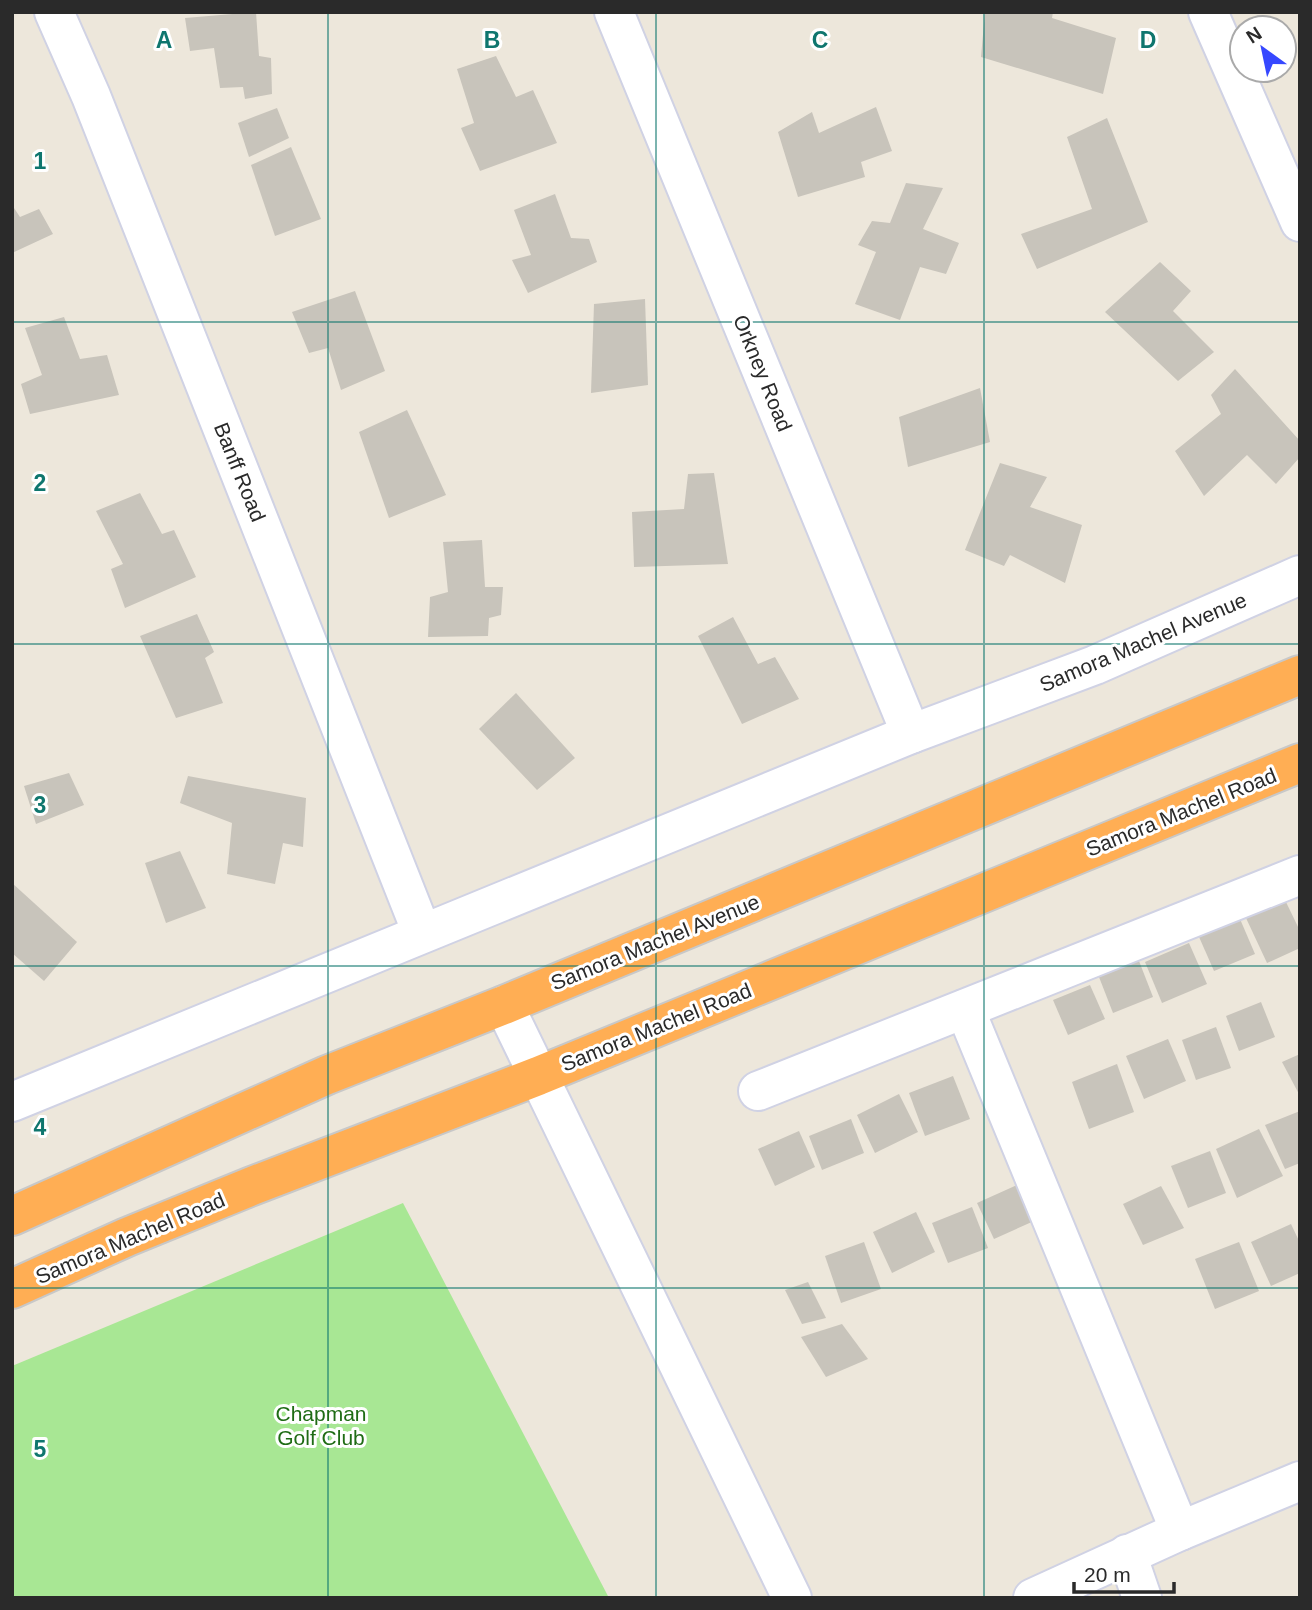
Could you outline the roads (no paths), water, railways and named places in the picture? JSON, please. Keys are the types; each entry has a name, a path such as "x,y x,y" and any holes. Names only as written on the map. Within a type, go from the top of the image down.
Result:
{"highway":[{"name":"Samora Machel Avenue","path":"12,1216 327,1075 504,1005 1300,675"},
{"name":"Samora Machel Road","path":"12,1289 127,1237 251,1186 538,1076 1300,763"}],"street":[{"name":"Banff Road","path":"54,12 91,96 422,933"},
{"name":"Orkney Road","path":"614,12 911,734"},
{"path":"1208,12 1296,204"},
{"name":"Samora Machel Avenue","path":"12,1102 911,734 1094,665 1300,575"},
{"path":"758,1091 1300,875"},
{"path":"504,1005 792,1598"},
{"path":"965,1009 1180,1531"},
{"path":"1033,1598 1127,1554 1300,1481"},
{"path":"1127,1554 1142,1598"}],"park label":[{"name":"Chapman Golf Club","path":"321,1425"}]}
